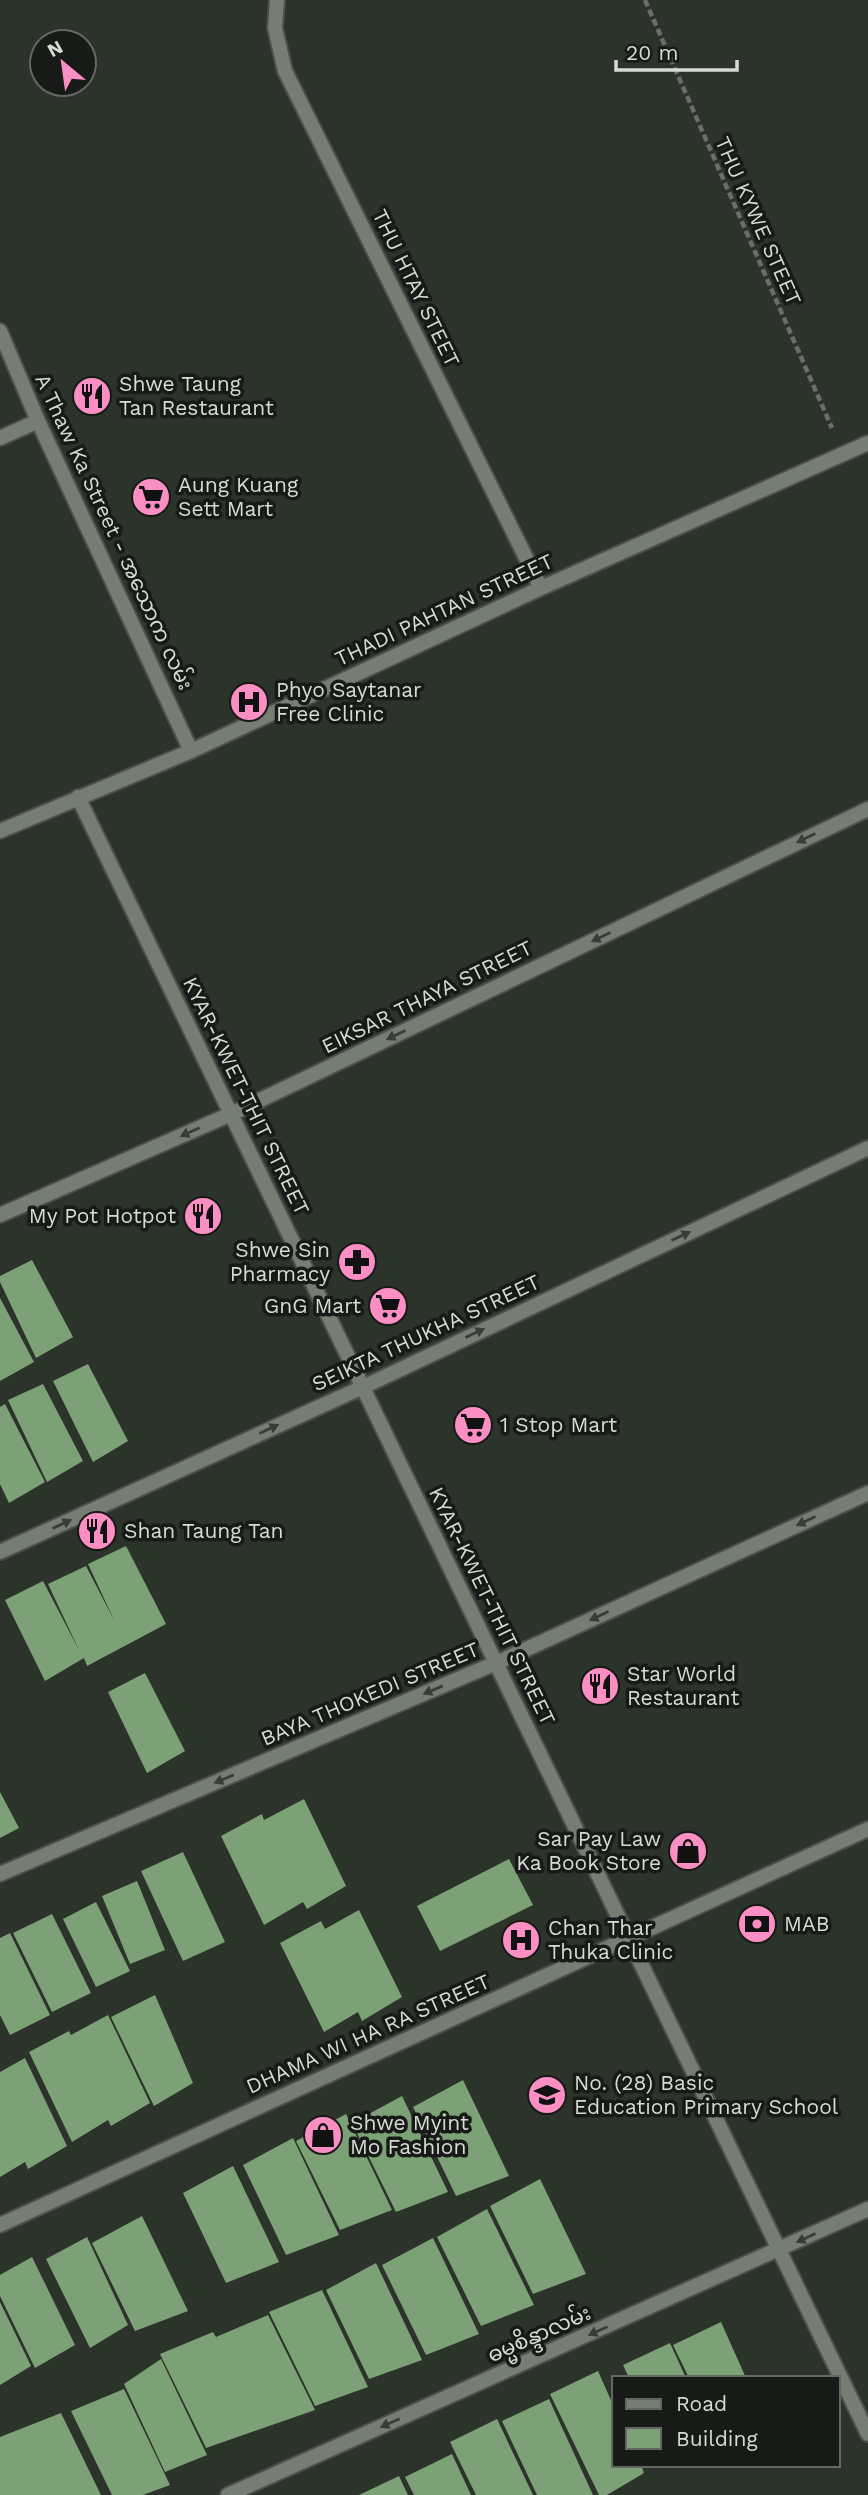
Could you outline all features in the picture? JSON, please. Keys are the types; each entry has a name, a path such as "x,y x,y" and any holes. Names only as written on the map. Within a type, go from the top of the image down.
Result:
{"street":[{"name":"THU HTAY STEET","path":"277,0 275,28 285,71 541,588"},
{"name":"A Thaw Ka Street - အသောက လမ်း","path":"0,331 38,421 191,751"},
{"path":"0,438 38,421"},
{"name":"THADI PAHTAN STREET","path":"0,831 191,751 541,588 868,443"},
{"name":"KYAR-KWET-THIT STREET","path":"78,797 840,2376"},
{"name":"EIKSAR THAYA STREET","path":"0,1216 231,1114 868,809"},
{"name":"SEIKTA THUKHA STREET","path":"0,1552 363,1387 868,1148"},
{"name":"BAYA THOKEDI STREET","path":"0,1874 496,1663 868,1493"},
{"name":"DHAMA WI HA RA STREET","path":"0,2225 868,1829"},
{"name":"ဓမ္မစိန္ဒာလမ်း","path":"228,2495 868,2209"},
{"name":"KYAR-KWET-THIT STREET","path":"840,2376 868,2434"}],"path":[{"name":"THU KYWE STEET","path":"645,0 843,455"}],"building":[{"path":"32,1260 73,1337 36,1358 0,1282 0,1276"},
{"path":"0,1298 34,1362 0,1381"},
{"path":"88,1364 128,1441 93,1462 53,1381"},
{"path":"43,1384 83,1461 47,1482 8,1400"},
{"path":"5,1404 45,1482 9,1503 0,1484 0,1407"},
{"path":"126,1546 166,1624 87,1666 84,1658 45,1681 5,1600 43,1581 79,1650 48,1584 86,1566 114,1620 88,1564"},
{"path":"145,1673 185,1751 147,1773 108,1692"},
{"path":"0,1792 19,1828 0,1838"},
{"path":"304,1799 346,1886 307,1909 303,1902 264,1925 221,1836 262,1814 264,1820"},
{"path":"183,1852 225,1942 183,1961 141,1871"},
{"path":"509,1859 533,1905 440,1951 417,1906"},
{"path":"137,1881 165,1950 130,1964 102,1896"},
{"path":"96,1902 130,1971 96,1987 63,1919"},
{"path":"359,1910 402,1997 362,2021 358,2012 324,2032 280,1943 321,1921 325,1929"},
{"path":"52,1914 91,1993 52,2012 13,1933"},
{"path":"10,1933 50,2015 10,2035 0,2015 0,1938"},
{"path":"155,1995 193,2083 154,2106 111,2017"},
{"path":"108,2015 150,2103 111,2126 108,2120 72,2142 29,2052 69,2031 71,2035"},
{"path":"25,2058 67,2146 28,2169 25,2162 0,2177 0,2072"},
{"path":"463,2080 509,2176 456,2196 413,2107"},
{"path":"402,2096 448,2192 396,2212 352,2123"},
{"path":"346,2114 392,2210 340,2230 296,2141"},
{"path":"293,2138 339,2235 286,2255 243,2165"},
{"path":"233,2166 279,2262 226,2283 183,2193"},
{"path":"540,2179 586,2274 533,2294 490,2206"},
{"path":"487,2209 534,2305 481,2326 437,2237"},
{"path":"142,2216 188,2311 135,2331 92,2243"},
{"path":"87,2237 128,2325 90,2348 46,2259"},
{"path":"433,2238 479,2334 426,2355 382,2265"},
{"path":"32,2257 75,2345 35,2368 0,2296 0,2275"},
{"path":"376,2263 422,2360 369,2379 326,2290"},
{"path":"322,2290 368,2387 315,2406 269,2312"},
{"path":"0,2302 31,2366 0,2385"},
{"path":"268,2315 315,2410 206,2448 160,2354 213,2332 216,2337"},
{"path":"721,2322 745,2376 688,2376 673,2345"},
{"path":"670,2343 685,2376 628,2376 623,2365"},
{"path":"161,2359 207,2455 165,2472 124,2384"},
{"path":"598,2371 612,2402 612,2467 642,2467 644,2473 607,2495 599,2495 550,2394"},
{"path":"124,2389 170,2485 143,2495 112,2495 71,2411"},
{"path":"549,2399 593,2495 537,2495 502,2421"},
{"path":"61,2413 101,2495 0,2495 0,2437"},
{"path":"497,2419 533,2495 476,2495 450,2442"},
{"path":"452,2454 471,2495 414,2495 405,2477"},
{"path":"399,2476 408,2495 359,2495"}],"place":[{"name":"Shwe Taung Tan Restaurant","path":"92,396"},
{"name":"Aung Kuang Sett Mart","path":"151,497"},
{"name":"Phyo Saytanar Free Clinic","path":"249,702"},
{"name":"My Pot Hotpot","path":"203,1216"},
{"name":"Shwe Sin Pharmacy","path":"357,1262"},
{"name":"GnG Mart","path":"388,1306"},
{"name":"1 Stop Mart","path":"473,1425"},
{"name":"Shan Taung Tan","path":"97,1531"},
{"name":"Star World Restaurant","path":"600,1686"},
{"name":"Sar Pay Law Ka Book Store","path":"688,1851"},
{"name":"MAB","path":"757,1924"},
{"name":"Chan Thar Thuka Clinic","path":"521,1940"},
{"name":"No. (28) Basic Education Primary School","path":"547,2095"},
{"name":"Shwe Myint Mo Fashion","path":"323,2135"}]}
